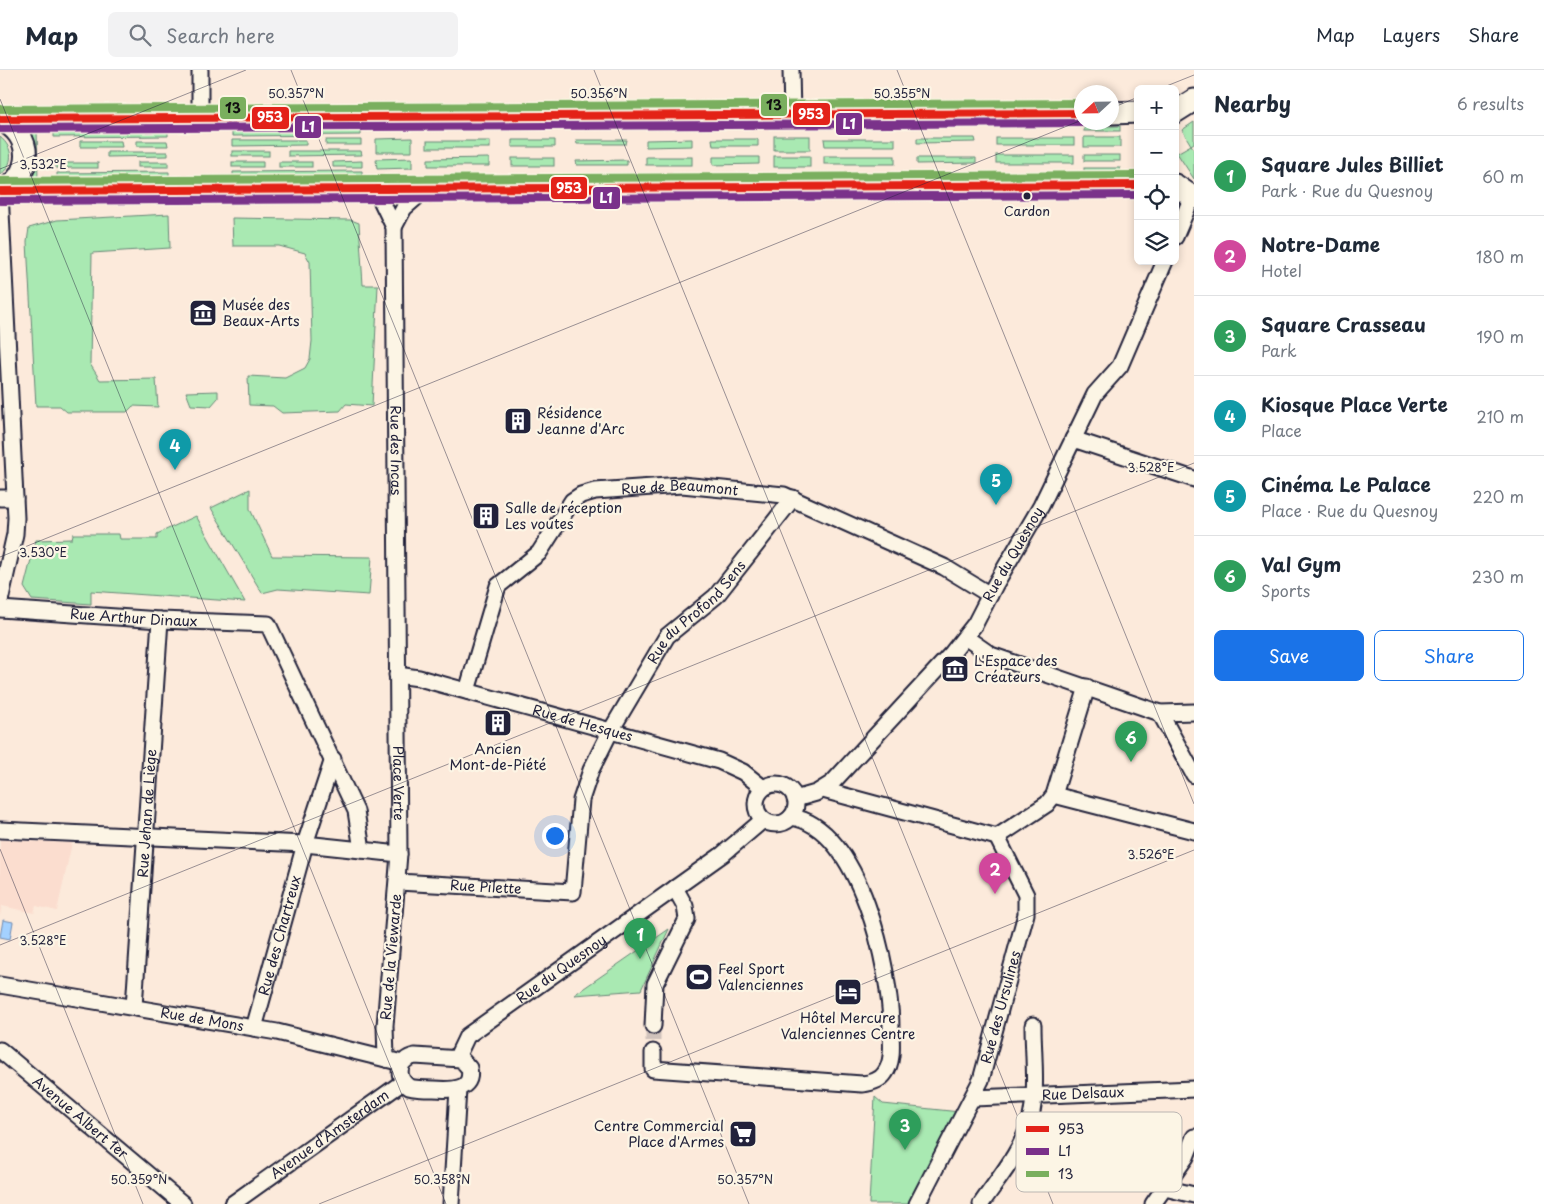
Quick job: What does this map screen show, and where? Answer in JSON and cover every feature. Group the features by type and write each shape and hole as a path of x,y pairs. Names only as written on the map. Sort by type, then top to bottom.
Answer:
{"main road":[{"path":"1179,109 1194,100"},
{"path":"1119,113 1134,112"},
{"path":"0,120 1074,113"},
{"path":"0,120 12,126 20,135 26,153 25,165 20,175 13,184 1,191"},
{"path":"1,191 1134,185"}],"street":[{"path":"200,70 200,118"},
{"path":"792,70 792,115"},
{"path":"366,189 380,198 394,227"},
{"path":"394,227 398,216 407,205 426,189"},
{"path":"0,601 14,534 8,498 1,191"},
{"path":"1179,222 1187,193"},
{"name":"Rue des Incas","path":"394,227 397,675"},
{"name":"Rue du Quesnoy","path":"795,799 822,790 836,779 965,638 980,616 1041,506 1095,394 1120,366 1163,265"},
{"path":"1072,439 1194,479"},
{"name":"Rue de Beaumont","path":"467,691 498,586 539,554 568,506 581,494 595,491 682,485 773,493 792,498 944,567 990,595"},
{"name":"Rue du Profond Sens","path":"573,892 581,800 590,770 610,732 667,636 716,596 792,498"},
{"name":"Rue Arthur Dinaux","path":"0,609 160,620 268,624 333,759"},
{"name":"Rue Jehan de Liège","path":"134,1007 160,620"},
{"path":"965,638 991,655 1160,713 1194,712"},
{"name":"Rue de Hesques","path":"397,675 467,691 727,764 743,772 763,788"},
{"name":"Place Verte","path":"397,675 399,854"},
{"path":"822,790 997,836 1047,804 1054,795 1087,687"},
{"path":"1160,713 1194,775"},
{"path":"305,844 333,759"},
{"path":"333,759 356,811 361,828 362,850"},
{"path":"770,784 782,784 789,789 795,799 796,807 791,817 779,824 763,820 756,805 758,794 770,784"},
{"path":"1054,795 1194,831"},
{"path":"653,1052 653,1069 868,1083 878,1080 886,1072 891,1051 889,988 874,923 856,883 832,842 810,822 791,817"},
{"name":"Rue du Quesnoy","path":"456,1057 467,1036 734,846 763,820"},
{"path":"0,830 305,844 399,854"},
{"name":"Rue des Ursulines","path":"917,1204 973,1098 984,1071 1026,914 1026,895 997,836"},
{"name":"Rue des Chartreux","path":"254,1028 305,844"},
{"name":"Rue de la Viewarde","path":"386,1059 385,1026 399,854"},
{"name":"Rue Pilette","path":"398,882 573,892"},
{"path":"653,1026 655,984 687,919 685,906 675,888"},
{"name":"Rue de Mons","path":"0,985 254,1028 402,1063"},
{"path":"1031,1112 1033,1096 1033,1025"},
{"name":"Avenue Albert 1er","path":"0,1050 183,1204"},
{"path":"415,1056 456,1057 466,1062 470,1074 466,1084 458,1089 413,1088 403,1082 400,1074 402,1063 415,1056"},
{"name":"Avenue d'Amsterdam","path":"232,1204 403,1082"},
{"path":"451,1204 458,1089"},
{"name":"Rue Delsaux","path":"973,1098 1194,1089"},
{"path":"1182,1163 1194,1137"},
{"path":"981,1204 1016,1149"},
{"path":"1153,1204 1162,1192"},
{"path":"1182,1192 1194,1195"}],"shaded area":[{"path":"0,840 72,843 57,911 36,906 34,913 2,906 0,916"}],"green space":[{"path":"1194,122 1194,143 1191,145 1182,130"},
{"path":"232,126 361,126 361,135 232,136"},
{"path":"1120,126 1120,131 1084,131 1119,130"},
{"path":"37,127 38,183 31,182 29,179 28,131"},
{"path":"54,127 168,127 168,136 54,137"},
{"path":"774,136 810,136 810,150 774,150"},
{"path":"0,137 8,146 10,161 5,171 0,175"},
{"path":"1084,137 1120,137 1120,147 1084,147"},
{"path":"412,138 412,152 376,152 376,139"},
{"path":"917,138 975,138 976,142 917,143"},
{"path":"996,138 1074,138 1074,145 996,145"},
{"path":"692,139 692,146 646,147 646,140"},
{"path":"712,139 758,139 758,146 713,146"},
{"path":"824,139 895,139 895,146 825,146"},
{"path":"232,140 306,140 306,145 232,146"},
{"path":"326,140 361,140 361,145 326,145"},
{"path":"512,140 555,140 555,147 512,147"},
{"path":"576,140 627,140 626,144 577,144"},
{"path":"80,141 121,141 122,147 80,147"},
{"path":"137,141 167,141 168,146 137,146"},
{"path":"427,141 490,141 490,148 427,148"},
{"path":"1191,145 1194,149 1194,179 1179,156 1179,152"},
{"path":"232,151 269,151 269,156 232,156"},
{"path":"288,151 361,151 362,155 288,156"},
{"path":"107,152 168,152 168,156 107,157"},
{"path":"996,155 1074,155 1074,163 996,163"},
{"path":"1084,155 1120,155 1120,161 1084,161"},
{"path":"774,156 810,156 810,167 774,167"},
{"path":"824,156 895,156 895,164 824,164"},
{"path":"646,157 692,157 692,165 646,165"},
{"path":"713,157 759,157 759,164 713,165"},
{"path":"412,158 412,168 377,169 376,159"},
{"path":"489,158 489,166 428,166 428,159"},
{"path":"512,158 554,158 554,166 512,166"},
{"path":"917,158 976,158 976,163 917,164"},
{"path":"627,160 627,165 577,165 576,161"},
{"path":"362,161 362,167 333,167 333,162"},
{"path":"138,162 168,162 168,167 138,167"},
{"path":"232,162 263,162 263,167 232,167"},
{"path":"279,162 312,162 312,167 279,167"},
{"path":"56,163 98,163 98,168 56,168"},
{"path":"1084,168 1120,168 1120,172 1084,172"},
{"path":"362,171 362,181 233,182 233,172"},
{"path":"169,172 169,182 57,183 57,173"},
{"path":"169,214 170,248 92,253 90,364 100,380 156,379 158,407 133,406 127,412 67,412 60,406 36,406 27,242 29,228 57,220"},
{"path":"232,218 351,220 359,223 363,285 378,285 372,406 346,404 340,411 282,413 273,406 249,405 248,376 285,378 305,368 310,359 312,341 310,262 305,253 279,246 233,246"},
{"path":"218,391 218,398 211,406 191,405 186,392"},
{"path":"250,489 250,509 272,556 372,557 369,595 278,589 262,593 211,508"},
{"path":"196,516 245,602 91,591 91,604 32,600 24,587 36,540 72,539 73,534 119,534 120,539 157,539 157,534"},
{"path":"669,929 641,990 574,995"},
{"path":"875,1097 883,1104 960,1112 910,1204 869,1204"}],"water":[{"path":"3,920 13,922 10,939 0,937"}],"tunnel":[{"path":"653,1026 653,1052"}],"transit line":[{"name":"13","path":"0,109 1074,103"},
{"name":"953","path":"0,119 1074,113"},
{"name":"L1","path":"0,129 1074,123"},
{"name":"13","path":"0,181 1134,175"},
{"name":"953","path":"0,191 1134,185"},
{"name":"L1","path":"0,201 1134,195"}],"place":[{"name":"Cardon","path":"1027,196"},
{"name":"Musée des Beaux-Arts","path":"203,313"},
{"name":"Résidence Jeanne d'Arc","path":"518,421"},
{"name":"Kiosque Place Verte","path":"175,470"},
{"name":"Cinéma Le Palace","path":"996,505"},
{"name":"Salle de réception Les voutes","path":"486,516"},
{"name":"L'Espace des Créateurs","path":"955,669"},
{"name":"Ancien Mont-de-Piété","path":"498,723"},
{"name":"Val Gym","path":"1131,762"},
{"name":"Notre-Dame","path":"995,894"},
{"name":"Square Jules Billiet","path":"640,959"},
{"name":"Feel Sport Valenciennes","path":"699,977"},
{"name":"Hôtel Mercure Valenciennes Centre","path":"848,992"},
{"name":"Centre Commercial Place d'Armes","path":"743,1134"},
{"name":"Square Crasseau","path":"905,1150"}]}
